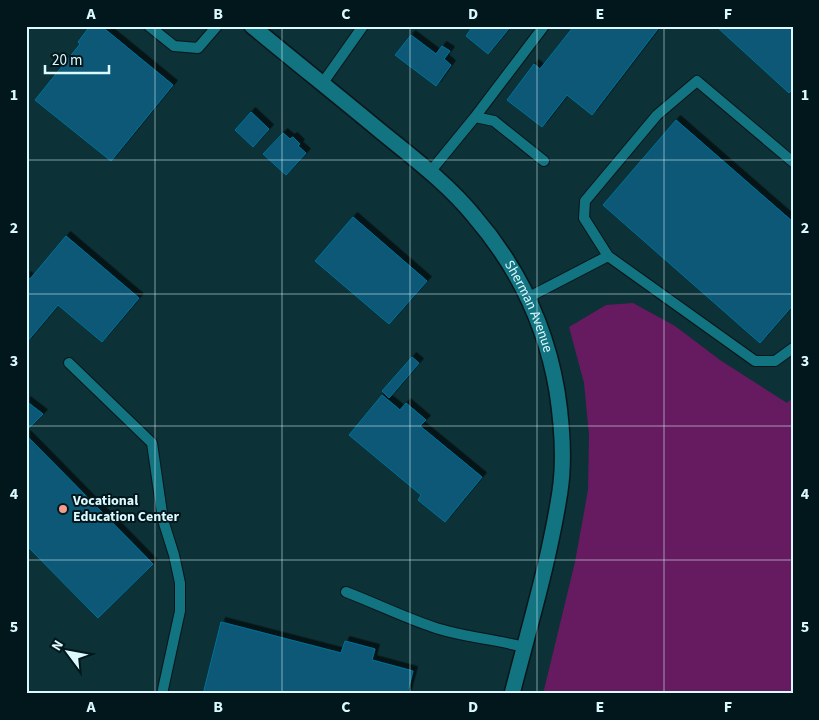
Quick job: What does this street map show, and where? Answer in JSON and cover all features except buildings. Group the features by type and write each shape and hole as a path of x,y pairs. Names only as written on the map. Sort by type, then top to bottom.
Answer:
{"main road":[{"name":"Sherman Avenue","path":"252,26 430,172 474,215 504,256 529,297 552,364 559,408 562,445 560,490 549,546 512,694"}],"lane":[{"path":"149,26 174,46 198,48 217,26"},
{"path":"322,84 363,26"},
{"path":"430,172 475,117 544,26"},
{"path":"793,162 697,81 657,115 585,201 584,218 608,256 755,361 775,361 793,348"},
{"path":"475,117 494,121 544,161"},
{"path":"529,297 608,256"},
{"path":"69,363 152,443 163,520 174,555 180,584 180,611 162,694"},
{"path":"346,592 433,627 524,647"}],"shaded area":[{"path":"633,303 675,326 720,360 787,403 793,397 793,694 543,694 575,562 588,490 589,435 584,383 569,327 606,305"}],"place":[{"name":"Vocational Education Center","path":"63,509"}]}
